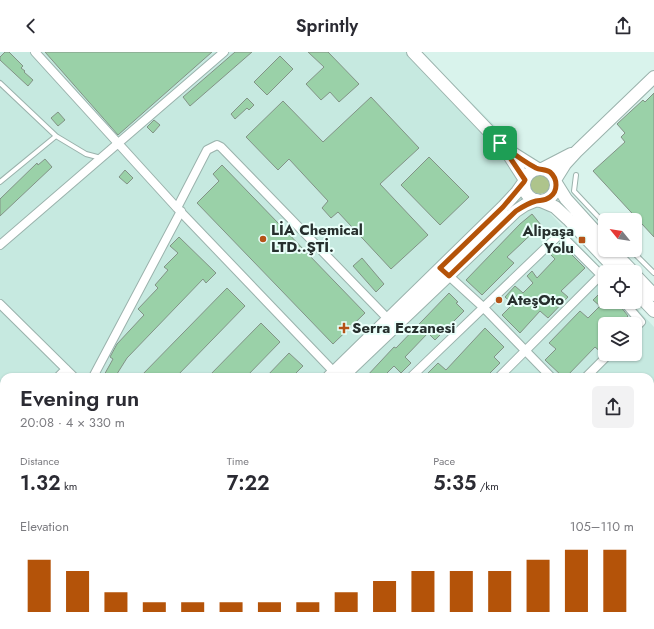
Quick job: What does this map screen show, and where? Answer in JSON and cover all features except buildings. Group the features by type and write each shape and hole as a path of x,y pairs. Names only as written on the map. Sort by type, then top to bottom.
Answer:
{"main road":[{"path":"413,52 500,143 514,154 550,173 566,199 598,234"},
{"path":"339,373 388,319 516,211 526,205 549,198 556,188 556,182 565,164 654,77"},
{"path":"500,143 525,181 526,192 532,199 555,207 611,265"},
{"path":"339,373 444,272 503,207 530,173 576,152"},
{"path":"619,257 626,265"},
{"path":"642,282 654,294"},
{"path":"642,298 654,311"}],"street":[{"path":"34,52 179,210 333,373"},
{"path":"0,245 224,52"},
{"path":"95,373 179,210 207,150 216,145 221,147 388,319"},
{"path":"415,373 560,234 598,272"},
{"path":"444,272 484,307 547,373"},
{"path":"503,373 598,282"},
{"path":"0,304 70,373"},
{"path":"630,309 638,317"},
{"path":"590,373 602,361"},
{"path":"62,373 66,369"}],"lane":[{"path":"0,83 56,136 86,154 101,158"},
{"path":"0,182 56,136"},
{"path":"576,175 574,191 598,217"},
{"path":"638,257 654,272"}],"shaded area":[{"path":"0,52 421,52 513,144 514,174 598,265 598,309 637,309 654,327 654,373 0,373"}],"green space":[{"path":"540,174 547,177 550,184 547,191 540,194 533,191 530,184 533,177"}],"place":[{"name":"LİA Chemical LTD..ŞTİ.","path":"263,239"},
{"name":"Alipaşa Yolu","path":"582,240"},
{"name":"AteşOto","path":"499,300"},
{"name":"Serra Eczanesi","path":"344,328"}],"route":[{"path":"500,143 538,169 547,170 554,176 556,188 549,198 541,201 537,200 516,211 449,276 440,268 518,192 525,180 500,143"}]}
